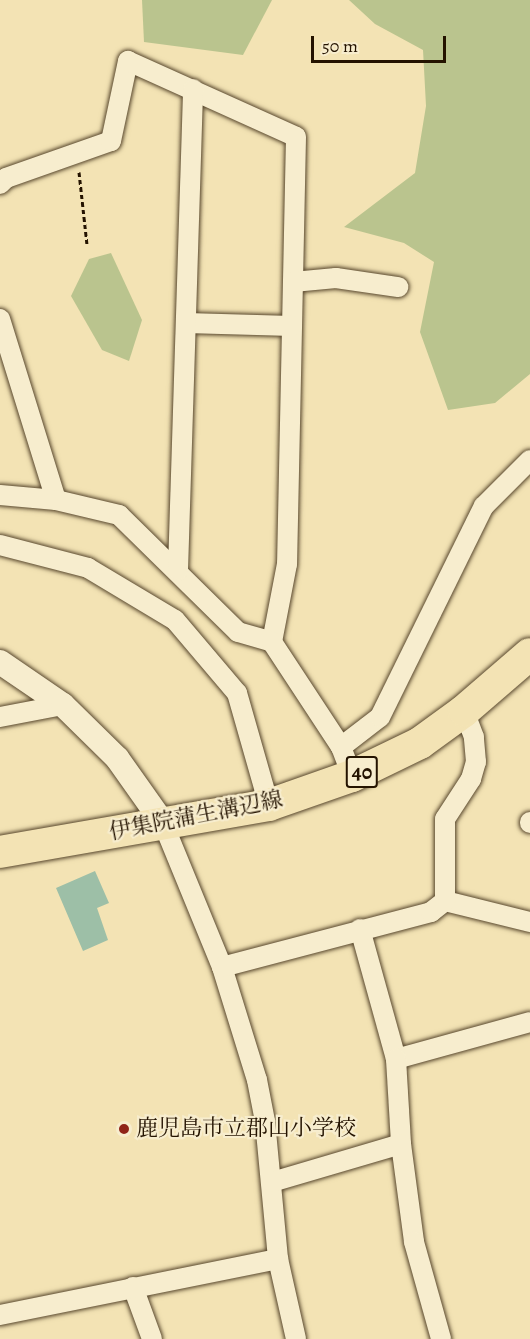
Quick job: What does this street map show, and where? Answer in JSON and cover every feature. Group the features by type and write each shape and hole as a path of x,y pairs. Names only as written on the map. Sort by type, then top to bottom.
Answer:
{"main road":[{"name":"伊集院蒲生溝辺線","path":"0,852 269,805 352,776 420,743 464,711 530,654"}],"street":[{"path":"0,184 6,178 111,141 129,61 296,137 287,564 272,642"},
{"path":"178,570 193,89"},
{"path":"293,282 336,278 398,287"},
{"path":"0,320 56,500"},
{"path":"186,323 292,326"},
{"path":"341,747 380,717 484,506 530,460"},
{"path":"0,495 56,500 119,515 178,570 238,632 272,642 341,747 352,776"},
{"path":"0,545 88,568 175,620 237,693 269,805"},
{"path":"4,669 63,705 117,758 163,823 222,967 257,1080 272,1182 278,1259 296,1339"},
{"path":"0,717 63,705"},
{"path":"445,901 445,819 471,778 476,762 474,737 464,711"},
{"path":"445,901 530,922"},
{"path":"222,967 431,912 445,901"},
{"path":"360,929 396,1059 401,1144 414,1242 441,1339"},
{"path":"396,1059 530,1022"},
{"path":"272,1182 401,1144"},
{"path":"0,1315 278,1259"},
{"path":"133,1287 152,1339"}],"path":[{"path":"76,153 87,244"}],"shaded area":[{"path":"142,0 272,0 243,55 144,42"},
{"path":"349,0 530,0 530,374 495,403 448,410 420,332 434,262 404,243 344,227 415,173 426,106 423,50 375,24"},
{"path":"111,253 142,320 129,361 102,350 71,296 89,259"},
{"path":"95,871 109,903 97,908 108,940 83,951 56,888"}],"place":[{"name":"鹿児島市立郡山小学校","path":"124,1129"}]}
